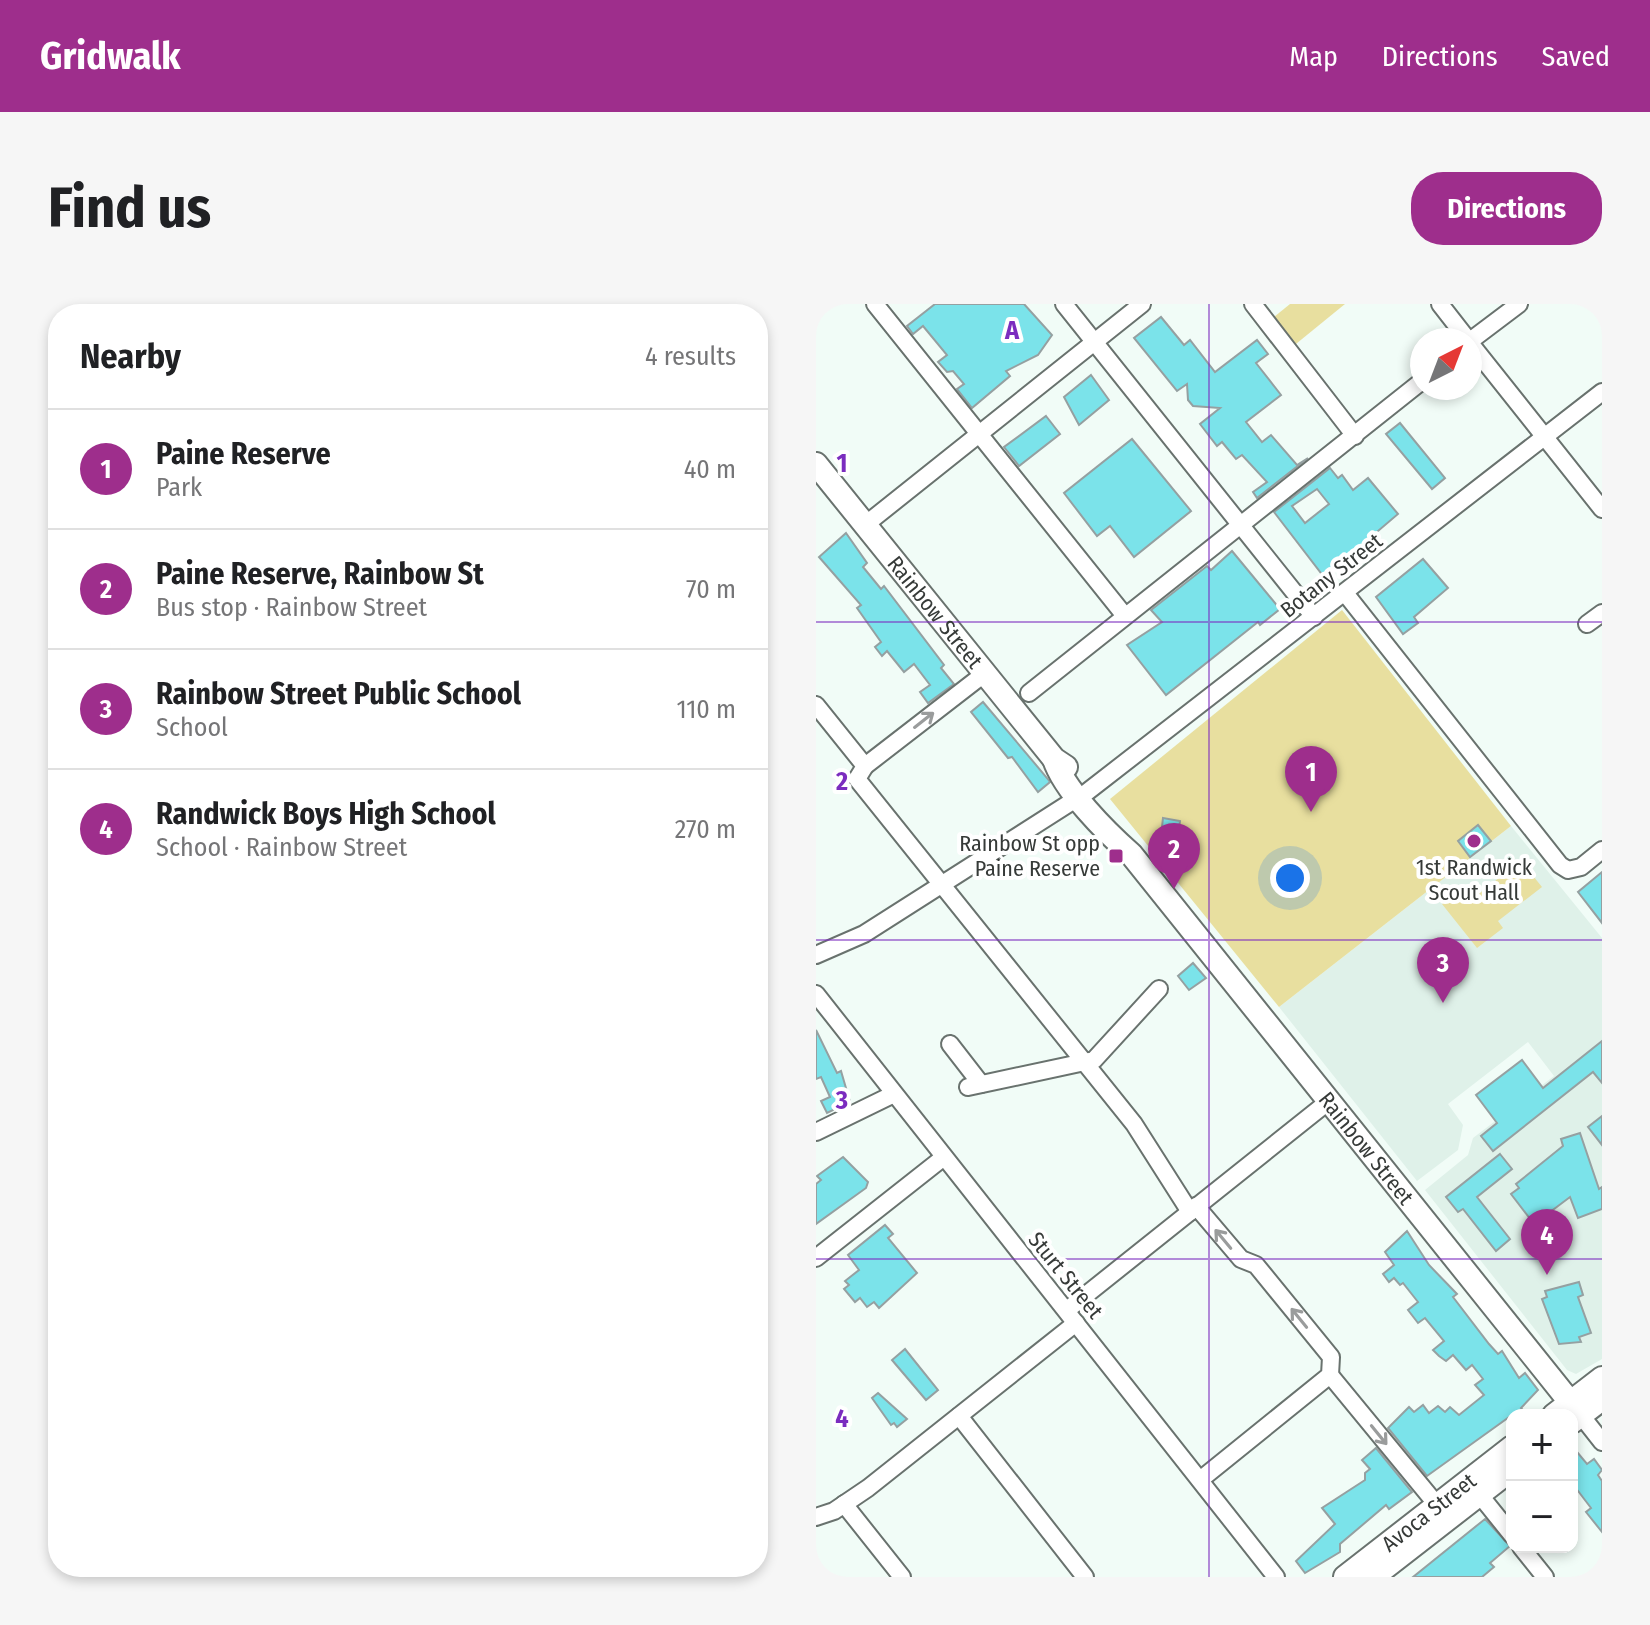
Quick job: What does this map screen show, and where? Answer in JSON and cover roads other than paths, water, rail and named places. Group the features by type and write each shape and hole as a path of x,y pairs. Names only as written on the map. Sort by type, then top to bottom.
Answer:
{"main road":[{"name":"Rainbow Street","path":"816,464 1054,759 1066,766 1083,795 1329,1101 1566,1409"},
{"path":"1574,1409 1602,1378"},
{"path":"1578,1410 1602,1399"},
{"name":"Avoca Street","path":"1373,1572 1437,1505 1506,1452"},
{"name":"Avoca Street","path":"1345,1577 1373,1572 1506,1474"}],"street":[{"path":"875,304 1125,616"},
{"path":"1064,304 1314,617"},
{"path":"865,525 1142,304"},
{"path":"1253,304 1355,436"},
{"path":"1440,304 1459,328"},
{"path":"1482,331 1519,304"},
{"path":"1482,357 1602,509"},
{"path":"1029,693 1410,391"},
{"name":"Botany Street","path":"820,956 864,934 1083,795 1602,392"},
{"path":"1345,593 1553,857 1568,870 1581,867 1602,850"},
{"path":"1587,624 1602,613"},
{"path":"984,674 865,766 857,779 1134,1124 1193,1209 1241,1259 1256,1265 1331,1357 1330,1375 1437,1505"},
{"path":"816,705 865,766"},
{"path":"950,1044 975,1086 1085,1064 1094,1060 1159,989"},
{"name":"Sturt Street","path":"817,997 1276,1577"},
{"path":"816,1132 894,1094"},
{"path":"816,1517 844,1504 959,1416 1193,1209 1329,1101"},
{"path":"816,1258 944,1157"},
{"path":"1200,1480 1330,1375"},
{"path":"959,1416 1085,1577"},
{"name":"Rainbow Street","path":"1578,1421 1602,1442"},
{"path":"1479,1494 1506,1528"},
{"path":"844,1504 902,1577"},
{"path":"1526,1553 1545,1577"}],"place":[{"name":"Paine Reserve","path":"1311,812"},
{"name":"1st Randwick Scout Hall","path":"1474,841"},
{"name":"Rainbow St opp Paine Reserve","path":"1116,856"},
{"name":"Paine Reserve, Rainbow St","path":"1174,889"},
{"name":"Rainbow Street Public School","path":"1443,1003"},
{"name":"Randwick Boys High School","path":"1547,1275"}]}
